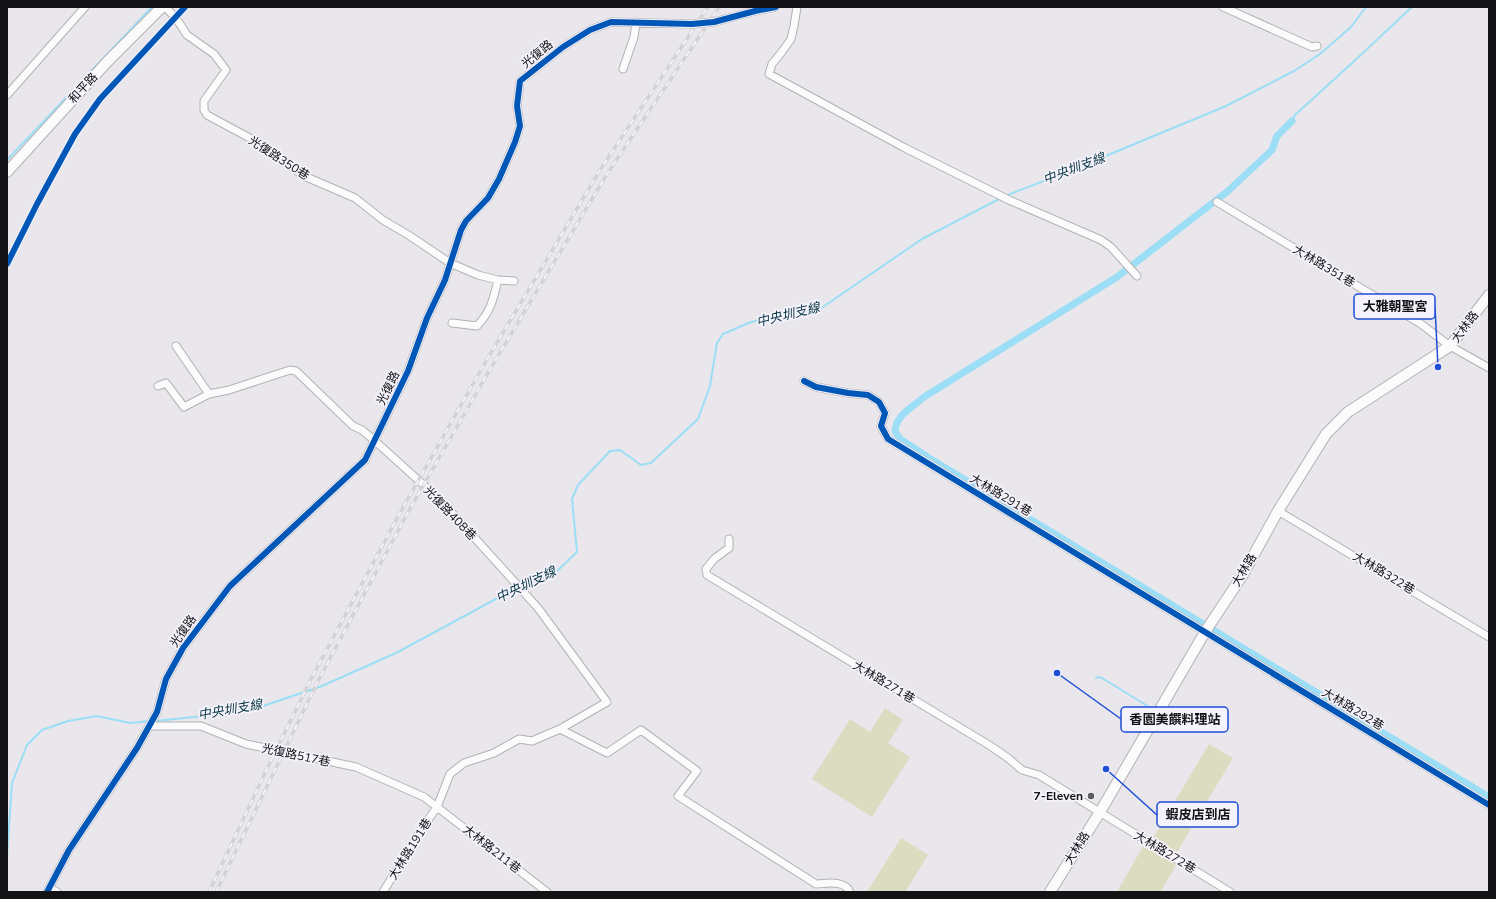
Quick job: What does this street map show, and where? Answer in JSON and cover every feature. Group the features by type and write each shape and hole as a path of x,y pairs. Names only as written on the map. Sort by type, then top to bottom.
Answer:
{"street":[{"path":"7,95 85,7"},
{"name":"和平路","path":"7,172 107,62 164,7"},
{"name":"光復路350巷","path":"164,7 176,18 187,35 214,54 226,70 204,101 204,110 207,115 260,143 304,176 354,198 383,220 450,263"},
{"name":"光復路","path":"48,890 69,850 150,726 157,712 166,678 183,648 230,586 365,460 408,371 427,318 445,280 461,230 466,221 488,198 499,179 515,142 520,126 517,106 520,81 563,47 590,30 611,22 692,24 714,22 776,7"},
{"path":"797,7 791,39 772,64 769,74 905,148 1003,197 1100,240 1122,258 1137,276"},
{"path":"1223,7 1312,47 1317,46"},
{"path":"623,70 634,37 636,22"},
{"name":"大林路351巷","path":"1217,202 1421,324 1450,346 1489,368"},
{"path":"450,263 478,275 498,280 514,281"},
{"path":"452,323 477,326 486,317 493,300 498,280"},
{"name":"大林路","path":"1050,892 1100,812 1205,632 1242,576 1278,511 1326,434 1344,415 1450,346 1489,295"},
{"path":"176,346 209,394"},
{"name":"光復路408巷","path":"158,386 166,383 184,407 209,394 230,390 290,370 296,371 353,426 362,430 375,441 427,488 454,515 538,608 607,702 560,729"},
{"name":"大林路291巷","path":"804,381 816,387 868,395 879,402 885,413 881,426 888,439 1205,632"},
{"name":"大林路322巷","path":"1278,511 1489,637"},
{"name":"大林路271巷","path":"729,540 730,548 714,559 706,569 707,575 989,745 1022,770 1039,776 1100,812"},
{"name":"大林路292巷","path":"1205,632 1489,805"},
{"name":"光復路517巷","path":"150,726 201,726 246,744 356,767 424,797 438,807"},
{"path":"560,729 607,753 641,730 697,771 678,796 816,884 830,882 843,885 850,892"},
{"name":"大林路191巷","path":"383,892 419,833 438,807 450,774 464,763 494,753 519,739 532,741 560,729"},
{"name":"大林路211巷","path":"438,807 540,889 546,892"},
{"name":"大林路272巷","path":"1100,812 1230,892"},
{"path":"48,890 57,892"}],"green space":[{"path":"885,708 903,720 888,743 910,757 872,817 812,779 850,719 870,732"},
{"path":"1209,744 1233,758 1177,852 1153,838"},
{"path":"901,838 928,855 905,892 867,892"},
{"path":"1145,843 1178,862 1161,892 1121,892 1118,890"}],"waterway":[{"path":"7,160 152,7"},
{"name":"中央圳支線","path":"1005,196 1226,106 1294,71 1320,54 1351,27 1366,7"},
{"path":"1292,121 1295,115 1412,7"},
{"path":"1292,121 1277,136 1272,150 1228,191 1117,277 924,397 898,420 895,431 900,439 929,458 1489,797"},
{"name":"中央圳支線","path":"155,721 223,714 263,706 322,686 396,653 507,593 555,573 577,552 572,499 578,485 610,451 620,450 641,465 651,463 698,419 710,386 717,343 723,334 751,322 820,309 922,239 1001,198"},
{"path":"1096,678 1102,678 1154,710"},
{"name":"中央圳支線","path":"7,856 12,783 27,745 42,730 68,721 97,716 130,723 150,721"}],"railway":[{"path":"209,892 311,679 401,511 482,368 600,170 708,7"},
{"path":"216,892 318,681 407,514 489,371 607,174 719,7"}],"cycle path":[{"path":"7,264 37,204 75,134 100,99 185,7"},
{"path":"47,892 69,850 137,748 157,712 166,679 183,648 230,586 365,460 408,371 427,318 445,280 461,230 466,221 488,198 499,179 515,142 520,126 517,106 520,81 563,47 590,30 611,22 692,24 714,22 776,7"},
{"path":"804,381 816,387 868,395 879,402 885,413 881,426 888,439 1489,805"}],"place":[{"name":"大雅朝聖宮","path":"1438,367"},
{"name":"香園美饌料理站","path":"1057,673"},
{"name":"蝦皮店到店","path":"1106,769"},
{"name":"7-Eleven","path":"1091,796"}]}
